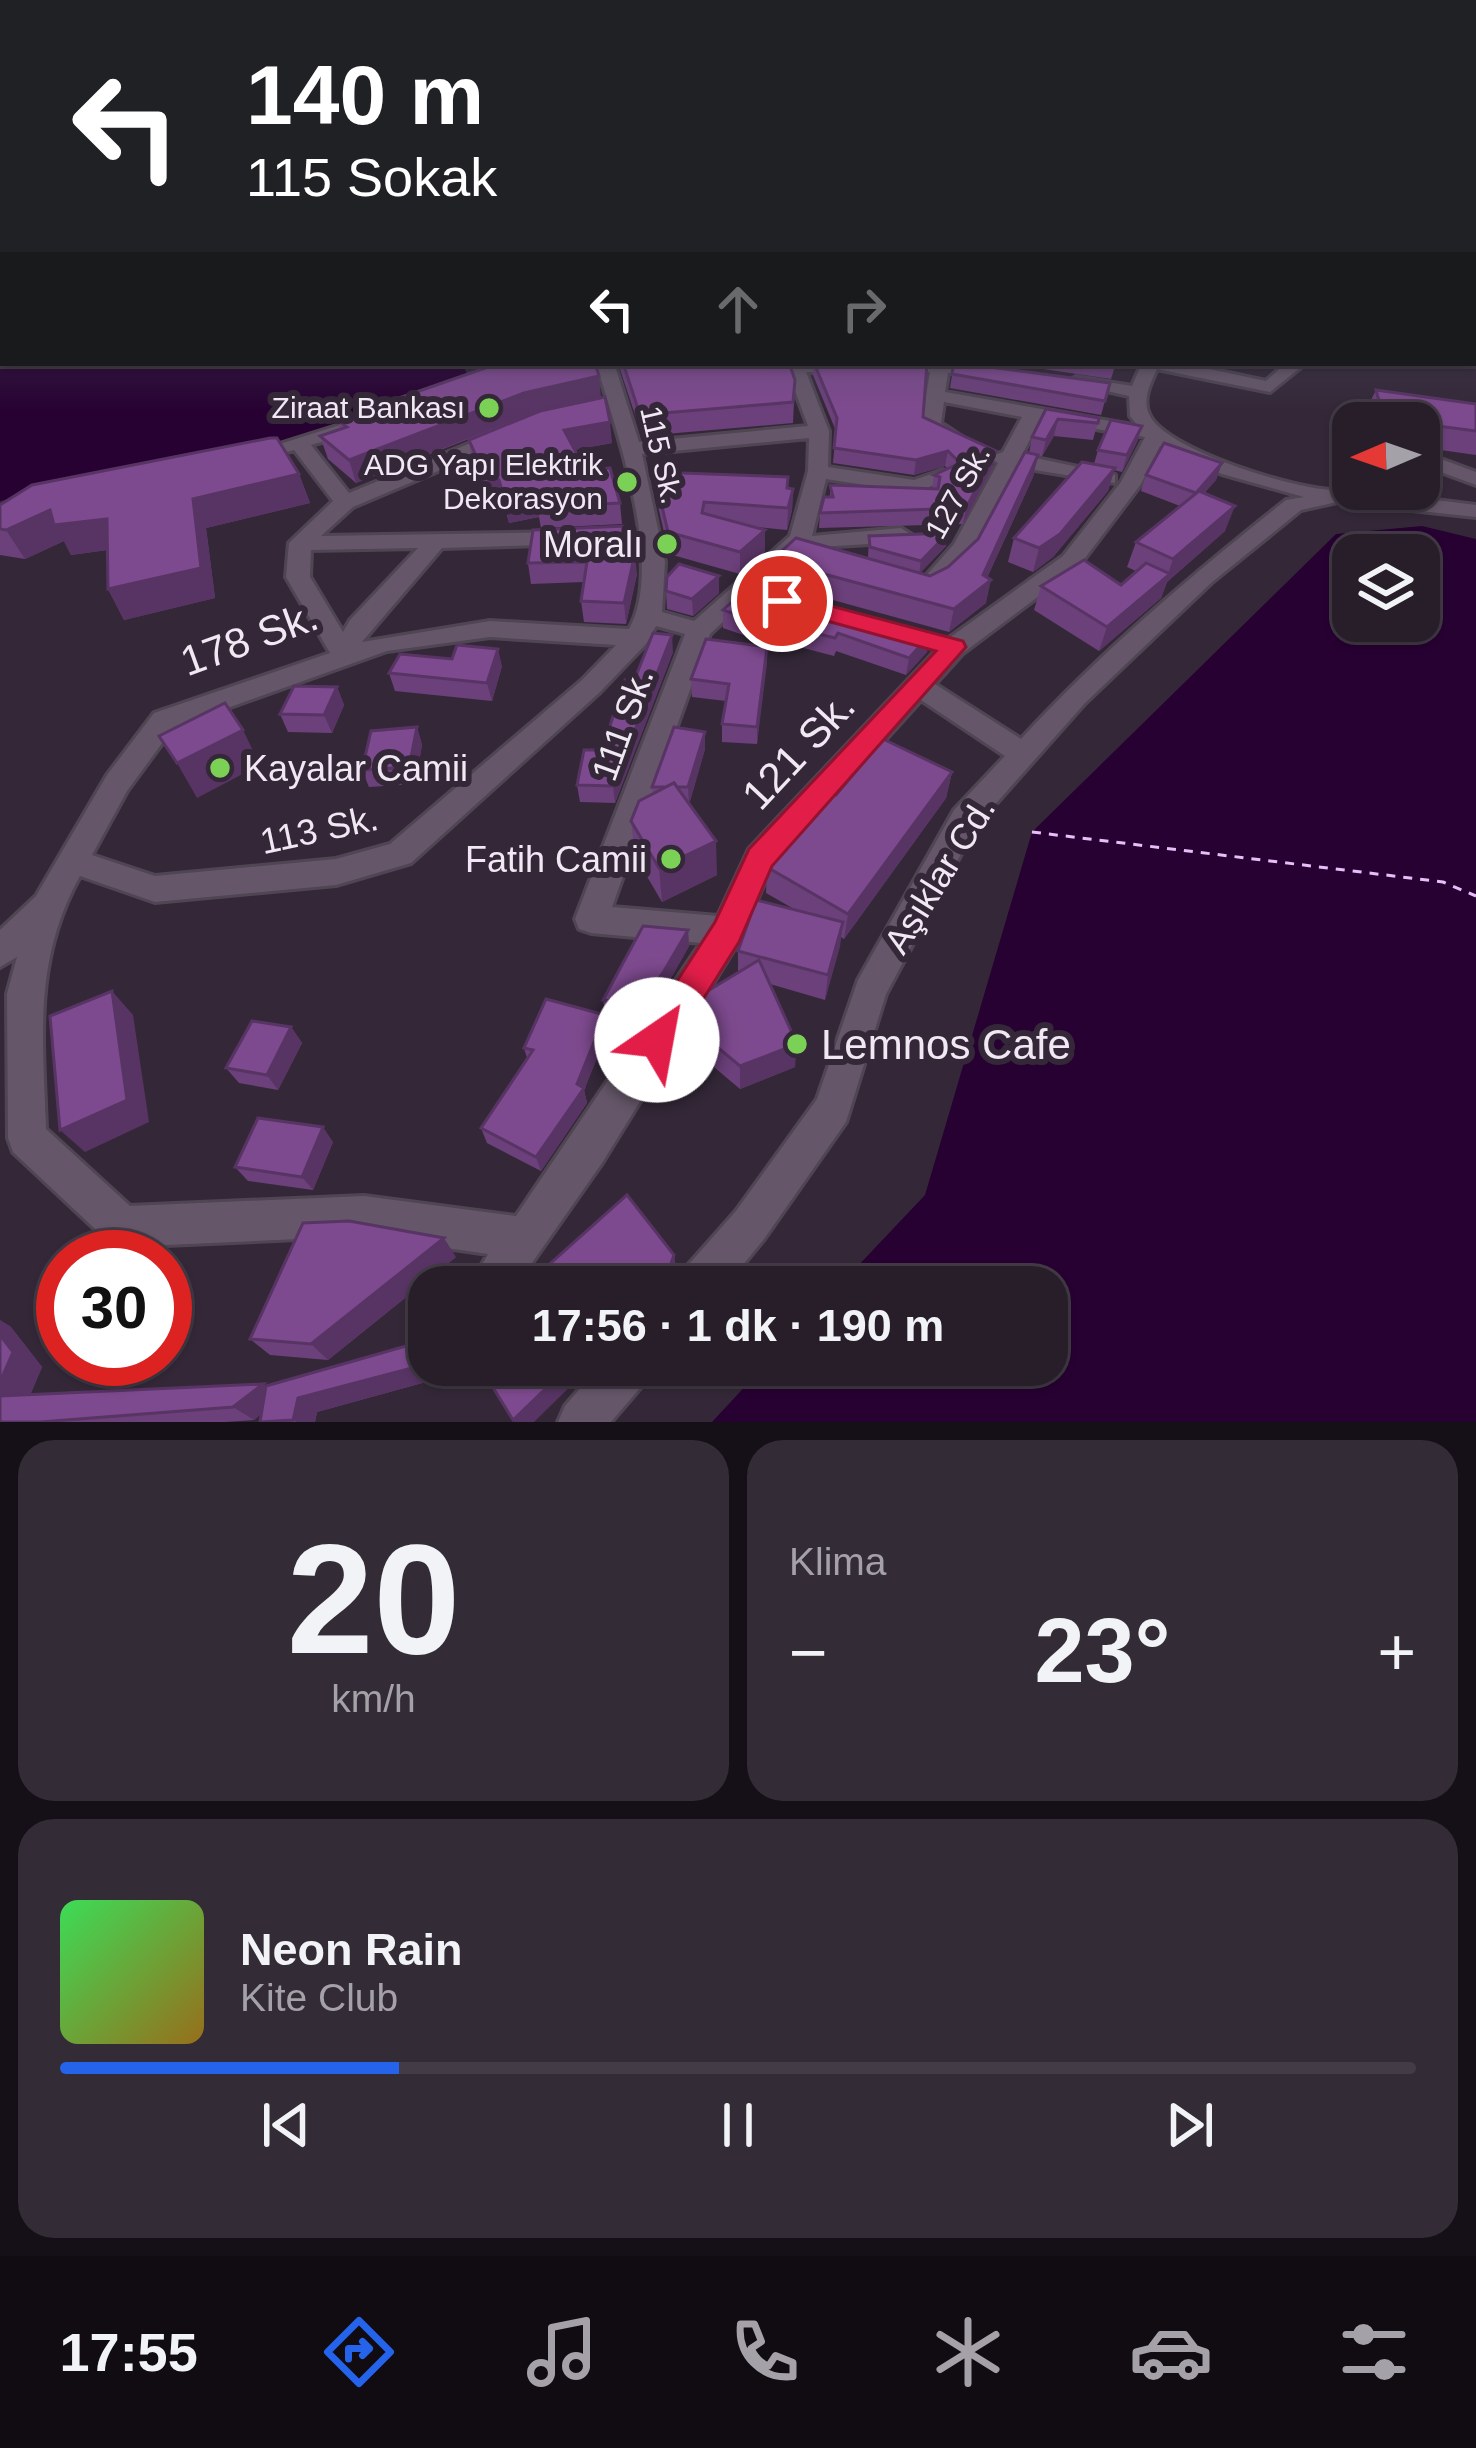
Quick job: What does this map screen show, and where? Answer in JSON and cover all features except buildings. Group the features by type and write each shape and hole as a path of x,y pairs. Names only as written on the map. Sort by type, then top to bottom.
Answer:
{"street":[{"name":"115 Sk.","path":"605,366 605,407 632,449 624,535 664,566 643,627"},
{"path":"770,366 899,366"},
{"path":"951,366 931,425 940,434 1009,460 1131,484"},
{"path":"960,366 1017,372"},
{"path":"1152,366 1137,392 1140,417 1156,435"},
{"path":"1168,366 1270,387 1294,366"},
{"path":"796,368 819,431 810,539"},
{"path":"1054,378 1137,392"},
{"path":"939,396 1156,435 1198,458 1330,496 1476,511"},
{"name":"127 Sk.","path":"917,587 951,567 948,534 1009,460 1033,414"},
{"path":"233,460 301,446 366,422"},
{"path":"632,449 819,431"},
{"path":"433,545 359,626 344,653 298,577 300,543 345,502 515,432"},
{"name":"121 Sk.","path":"505,1266 727,932 760,858 920,688 943,644 1071,561 1131,484 1156,435"},
{"path":"301,446 345,502"},
{"path":"1440,465 1476,479"},
{"path":"818,471 916,487 943,476"},
{"name":"Aşıklar Cd.","path":"715,1266 833,1109 870,991 965,818 1022,753 1203,578 1294,505 1330,496"},
{"path":"699,630 728,586 810,539 948,534"},
{"path":"300,543 433,545 624,535"},
{"path":"810,539 857,569"},
{"path":"728,586 782,601"},
{"name":"113 Sk.","path":"76,862 155,889 336,872 400,854 591,686 643,627"},
{"name":"178 Sk.","path":"525,1238 364,1216 122,1227 26,1138 24,994 48,903 76,862 117,783 164,721 344,653 490,628 699,630"},
{"name":"111 Sk.","path":"699,630 591,919 727,932"},
{"path":"920,688 1022,753"},
{"path":"0,952 48,903"},
{"path":"581,1422 612,1386"}],"shaded area":[{"path":"0,366 463,366 469,378 297,440 0,501"},
{"path":"1422,526 1476,539 1476,1422 712,1422 745,1386 1068,1386 1068,1266 858,1266 925,1195 1032,832 1332,538 1332,642 1440,642 1440,534 1336,534"}],"ferry route":[{"path":"1032,832 1443,882 1476,896"}],"place":[{"name":"Ziraat Bankası","path":"489,408"},
{"name":"ADG Yapı Elektrik Dekorasyon","path":"627,482"},
{"name":"Moralı","path":"667,544"},
{"name":"Kayalar Camii","path":"220,768"},
{"name":"Fatih Camii","path":"671,859"},
{"name":"Lemnos Cafe","path":"797,1044"}],"route":[{"path":"657,1040 727,932 760,858 954,647 782,601"}]}
